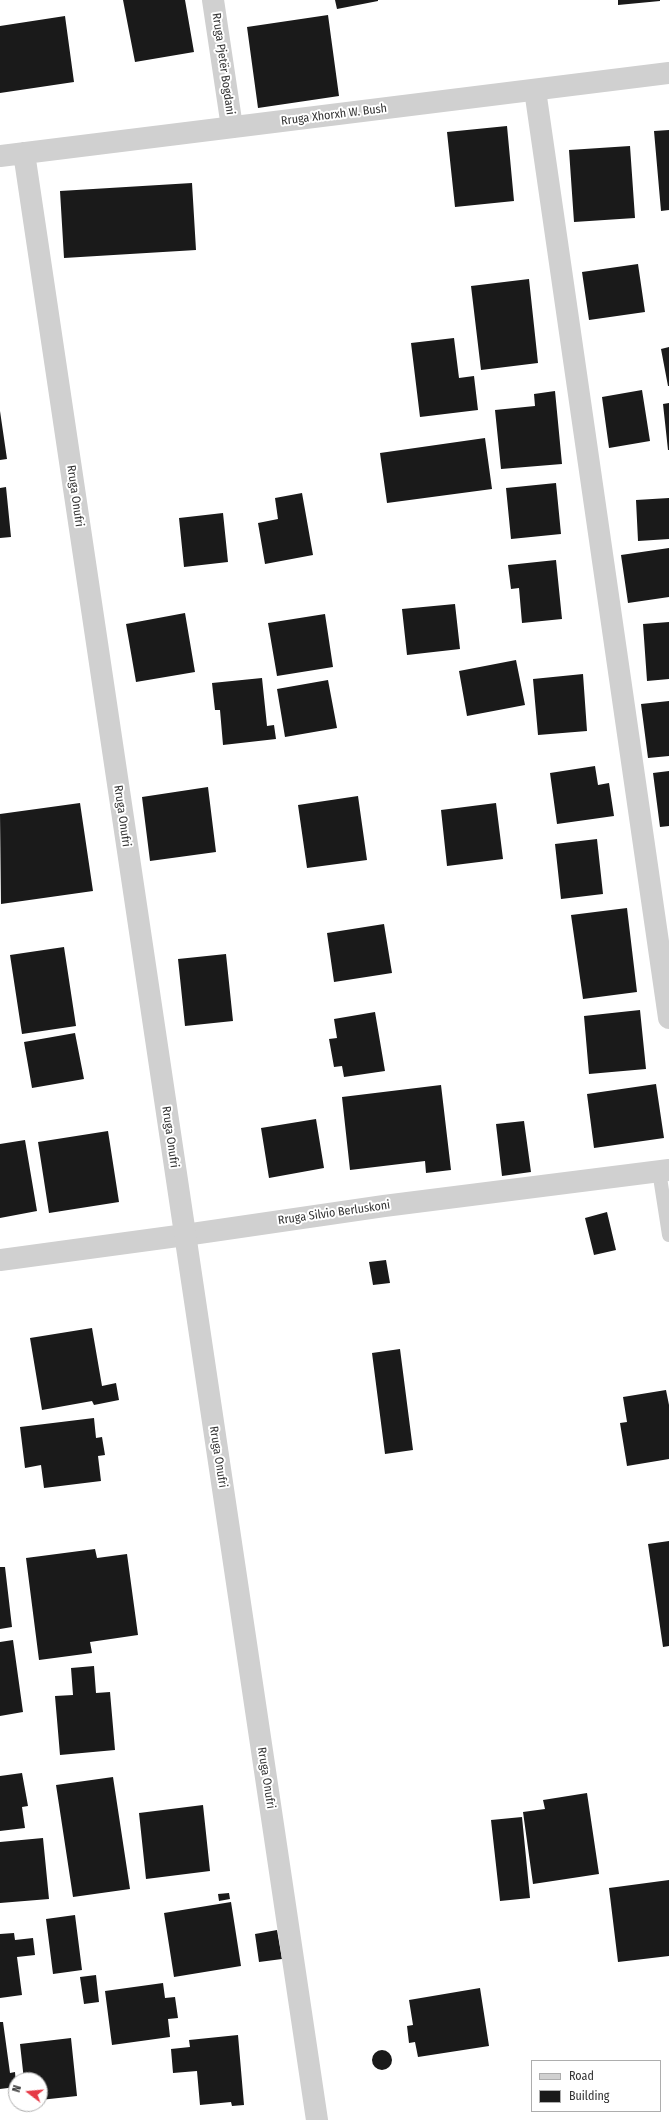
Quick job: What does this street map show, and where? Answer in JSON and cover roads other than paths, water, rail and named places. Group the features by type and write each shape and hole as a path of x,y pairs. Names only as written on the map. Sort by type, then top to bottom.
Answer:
{"street":[{"name":"Rruga Pjetër Bogdani","path":"213,0 232,127"},
{"name":"Rruga Xhorxh W. Bush","path":"0,156 669,74"},
{"path":"535,90 669,1018"},
{"name":"Rruga Onufri","path":"24,153 318,2120"},
{"name":"Rruga Silvio Berluskoni","path":"0,1260 384,1206 664,1171"}],"lane":[{"path":"664,1171 669,1235"}]}
